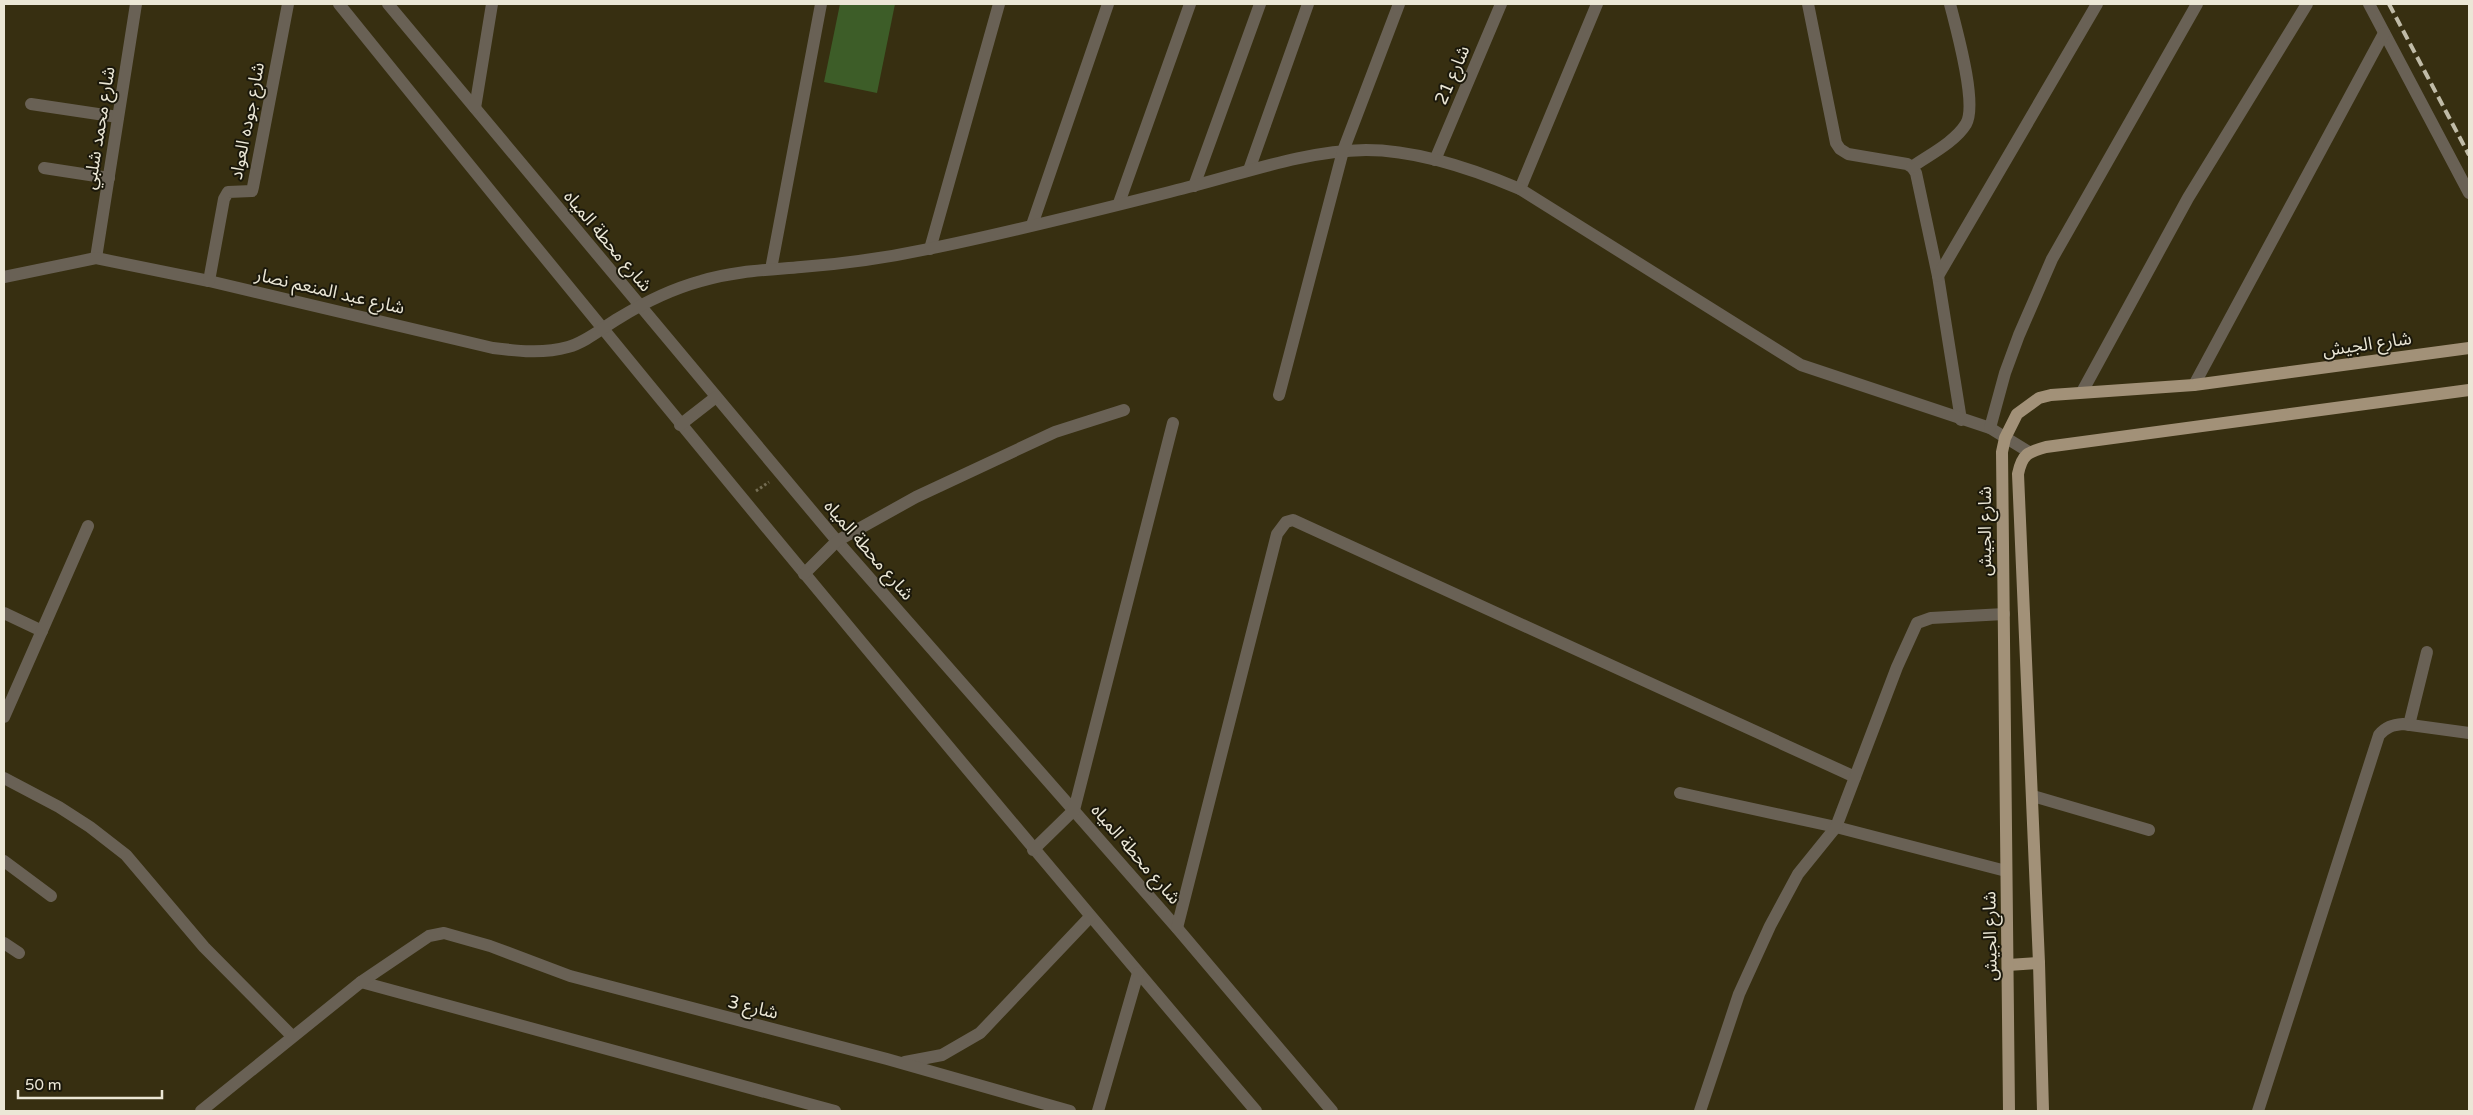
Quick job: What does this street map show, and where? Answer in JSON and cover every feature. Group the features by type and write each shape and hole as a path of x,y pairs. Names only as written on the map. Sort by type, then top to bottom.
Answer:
{"main road":[{"name":"شارع الجيش","path":"2009,1111 2002,452 2005,438 2017,414 2027,405 2051,394 2194,385 2469,348"},
{"path":"2029,452 2046,447 2469,390"},
{"name":"شارع الجيش","path":"2029,452 2021,462 2018,474 2040,963 2043,1111"},
{"path":"2008,965 2040,963"}],"street":[{"name":"شارع محمد شلبي","path":"96,258 136,4"},
{"name":"شارع جوده العواد","path":"209,280 224,198 228,192 252,191 288,4"},
{"path":"338,4 743,501 1033,850 1256,1111"},
{"name":"شارع محطة المياه","path":"388,4 837,541 1177,928 1332,1111"},
{"path":"475,108 492,4"},
{"path":"772,269 821,4"},
{"path":"930,249 999,4"},
{"path":"1032,225 1108,4"},
{"path":"1120,203 1190,4"},
{"path":"1194,186 1260,4"},
{"path":"1249,170 1308,4"},
{"path":"1279,395 1343,151 1399,4"},
{"name":"شارع 21","path":"1435,160 1501,4"},
{"path":"1520,189 1597,4"},
{"path":"1808,4 1836,143 1840,149 1848,154 1898,162 1912,167"},
{"path":"1912,167 1957,134 1969,117 1967,76 1950,4"},
{"path":"1938,276 2097,4"},
{"path":"1990,428 2005,374 2019,335 2052,260 2197,4"},
{"path":"2082,392 2188,198 2307,4"},
{"path":"2369,4 2469,193"},
{"path":"2194,385 2384,33"},
{"path":"31,104 118,117"},
{"name":"شارع عبد المنعم نصار","path":"4,277 96,258 209,280 484,345 523,352 547,351 568,347 639,306 675,289 700,281 746,271 869,260 930,249 1194,186 1281,160 1343,151 1393,152 1435,160 1484,174 1520,189 1801,365 1961,420 1990,428 2029,452"},
{"path":"1912,167 1921,192 1938,276 1961,420"},
{"path":"44,168 108,178"},
{"path":"680,425 716,397"},
{"path":"804,574 837,541 916,497 1055,432 1124,410"},
{"path":"1033,850 1074,810 1173,423"},
{"path":"1177,928 1277,534 1286,522 1293,520 1855,777"},
{"path":"4,717 8,695 42,631 88,526"},
{"path":"4,614 42,631"},
{"path":"1700,1111 1739,994 1770,926 1798,874 1836,827 1897,667 1918,622 1931,618 2004,614"},
{"path":"2409,725 2427,652"},
{"path":"2258,1111 2379,735 2385,728 2394,724 2469,733"},
{"path":"4,778 59,806 126,855 204,947 292,1036"},
{"path":"1680,793 1836,827 2006,871"},
{"path":"2033,796 2148,830"},
{"path":"4,861 52,896"},
{"path":"887,1059 914,1061 942,1055 980,1033 1090,917"},
{"name":"شارع 3","path":"361,982 428,936 444,933 490,946 570,976 887,1059 1070,1111"},
{"path":"4,943 19,953"},
{"path":"1098,1111 1138,973"},
{"path":"201,1111 361,982 835,1111"}],"path":[{"path":"743,501 780,474"}],"green space":[{"path":"840,4 895,4 877,93 824,82"}],"railway":[{"path":"2389,4 2469,155"}]}
